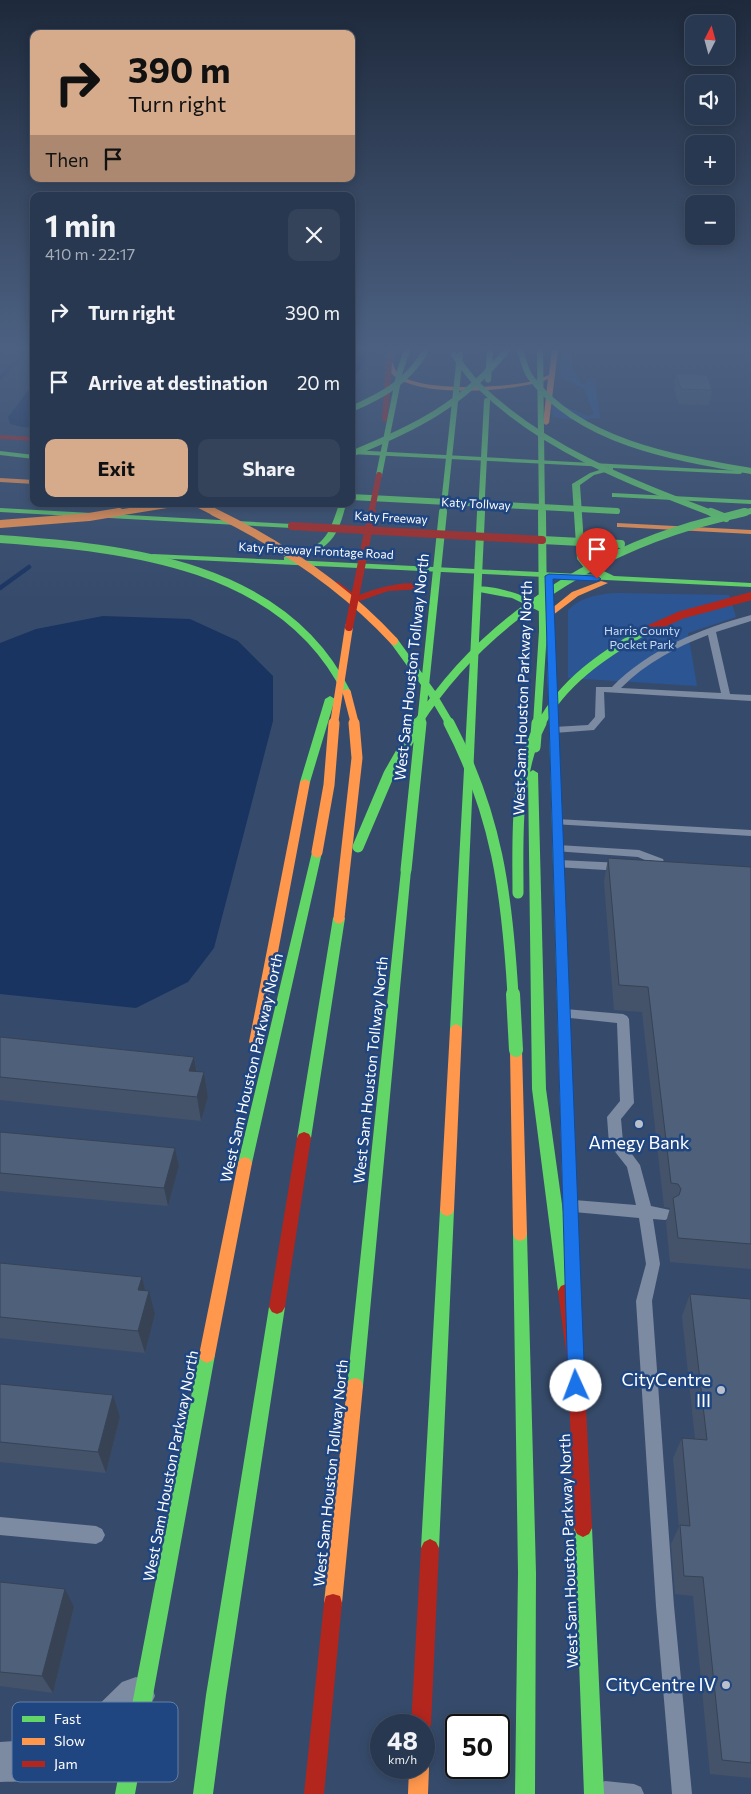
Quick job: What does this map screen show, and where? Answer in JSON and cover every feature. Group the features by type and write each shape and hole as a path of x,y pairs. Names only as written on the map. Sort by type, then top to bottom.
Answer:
{"main road":[{"path":"355,444 374,437 378,434"},
{"path":"252,1058 302,792 326,715 367,567 387,454 385,434"},
{"name":"West Sam Houston Parkway North","path":"140,1702 242,1175 317,852 329,785 335,714 344,652 388,434"},
{"path":"355,451 398,434"},
{"name":"West Sam Houston Tollway North","path":"314,1794 449,434"},
{"path":"422,1714 486,434"},
{"name":"West Sam Houston Parkway North","path":"541,434 543,631 533,773 539,1089 576,1367 594,1792"},
{"path":"542,434 561,446 630,480 751,527"},
{"path":"546,434 550,613 571,1225"},
{"path":"613,434 658,450 751,472"},
{"path":"0,437 30,439"},
{"path":"546,440 556,448 578,457 640,467"},
{"path":"0,443 30,444"},
{"path":"0,453 30,457"},
{"path":"355,453 751,472"},
{"path":"0,458 30,462"},
{"path":"0,465 30,467"},
{"path":"617,580 588,566 581,559 576,484 592,474 608,470 640,467"},
{"path":"0,480 30,482"},
{"path":"361,482 390,484"},
{"path":"430,486 498,489"},
{"path":"527,490 586,493"},
{"path":"610,494 751,501"},
{"name":"Katy Tollway","path":"355,498 622,511"},
{"path":"0,524 89,517 154,507"},
{"path":"205,507 261,536 330,580 388,635 421,677 446,715 463,748 476,780 495,838 506,909 516,1050"},
{"path":"271,562 303,555 322,545 333,535 342,507"},
{"name":"Katy Freeway","path":"0,510 671,546"},
{"path":"328,510 386,513"},
{"path":"339,918 352,865 368,818 389,773 433,702 461,668 479,650 500,630 538,601 604,561 674,531 751,511"},
{"path":"684,514 751,518"},
{"name":"Katy Tollway","path":"435,516 493,519"},
{"path":"0,517 162,519"},
{"path":"532,521 552,522"},
{"path":"571,523 591,524"},
{"path":"615,525 751,532"},
{"path":"0,539 73,544 112,549 160,559 206,573 245,591 293,622 312,641 333,667 346,689 356,725 358,764 339,918 218,1685 203,1794"},
{"name":"Katy Freeway Frontage Road","path":"0,548 617,580 749,584"},
{"path":"271,562 314,575 338,586 357,600"},
{"path":"550,613 575,593 617,580"},
{"path":"357,600 371,591 382,587 448,588"},
{"path":"466,588 509,592 525,598 550,613"},
{"path":"526,1794 527,1573 516,1050 518,826 522,775 531,741 547,712 558,696 603,654 637,634 699,609 751,597"},
{"path":"240,1133 242,1175"},
{"path":"571,1244 576,1367"},
{"path":"418,1794 419,1779"}],"street":[{"path":"130,1702 142,1690"}],"lane":[{"path":"749,584 751,597"},
{"path":"614,690 624,679 645,663 688,640 751,618"},
{"path":"711,631 726,697"},
{"path":"554,730 591,728 600,717 599,689 751,698"},
{"path":"557,822 751,832"},
{"path":"558,849 639,854 664,862 644,868 559,864"},
{"path":"564,1014 623,1019 627,1103 614,1117 616,1144 633,1165 645,1212 653,1264 644,1301 665,1606 682,1794"},
{"path":"570,1206 665,1214"},
{"path":"0,1526 96,1535"},
{"path":"594,1792 634,1794"}],"green space":[{"name":"Harris County Pocket Park","path":"616,593 729,595 736,617 688,633 697,686 568,678 568,610 578,602 590,597"}],"shaded area":[{"path":"103,616 190,619 238,641 273,676 273,721 214,948 188,982 136,1008 0,994 0,643 36,629"}],"building":[{"path":"608,858 751,867 751,1244 678,1238 673,1198 679,1195 681,1189 678,1184 671,1183 648,987 619,985"},
{"path":"0,1037 194,1057 189,1071 204,1072 197,1097 0,1077"},
{"path":"0,1132 175,1148 164,1188 0,1173"},
{"path":"0,1263 142,1277 138,1290 149,1291 138,1331 0,1317"},
{"path":"690,1294 751,1299 751,1763 722,1760 703,1577 684,1576 680,1525 690,1526 682,1438 707,1440"},
{"path":"0,1384 113,1395 98,1452 0,1442"},
{"path":"0,1582 65,1589 42,1676 0,1672"}],"waterway":[{"path":"0,588 29,567"}],"traffic: fast":[{"path":"379,475 387,434"},
{"path":"355,452 399,434"},
{"path":"406,870 452,434"},
{"path":"475,640 485,434"},
{"path":"538,434 594,465 627,480 726,518"},
{"path":"535,747 543,631 541,434"},
{"path":"609,434 662,452 751,471"},
{"path":"355,452 740,472"},
{"path":"0,453 30,457"},
{"path":"611,469 592,474 576,484 581,559 588,567 611,577"},
{"path":"615,495 751,502"},
{"path":"355,497 617,511"},
{"path":"287,559 311,551 326,542 335,528 342,507"},
{"path":"0,510 292,526"},
{"path":"358,847 372,810 389,774 408,739 430,705 453,676 505,625 565,583 629,549 684,528 751,511"},
{"path":"0,539 121,551 199,571 236,586 270,606 302,632 328,660 347,693"},
{"path":"542,540 621,544"},
{"path":"153,556 751,585"},
{"path":"477,589 515,596 550,613"},
{"path":"550,621 564,1038"},
{"path":"518,893 520,790 525,762 534,737 560,695 577,677 597,661 643,632"},
{"path":"456,1029 475,640"},
{"path":"394,641 431,692 447,719 474,775 485,804 500,865 507,911 516,1050"},
{"path":"305,782 330,699"},
{"path":"533,773 539,1089 566,1291"},
{"path":"245,1163 317,852"},
{"path":"355,1386 406,870"},
{"path":"304,1138 339,918"},
{"path":"430,1548 447,1210"},
{"path":"520,1234 527,1573 525,1794"},
{"path":"203,1794 216,1695 277,1307"},
{"path":"142,1702 207,1355"},
{"path":"583,1528 594,1794"},
{"path":"125,1794 127,1782"}],"traffic: slow":[{"path":"0,480 30,482"},
{"path":"0,524 89,517 154,507"},
{"path":"203,507 277,546 328,579 351,598 394,641"},
{"path":"620,525 751,532"},
{"path":"550,613 575,594 604,583"},
{"path":"317,852 329,785 335,714 349,627"},
{"path":"339,918 357,758 354,716 347,693"},
{"path":"255,1042 305,782"},
{"path":"447,1210 456,1029"},
{"path":"564,1038 570,1213"},
{"path":"516,1050 520,1234"},
{"path":"207,1355 245,1163"},
{"path":"333,1603 355,1386"},
{"path":"418,1794 419,1779"}],"traffic: jam":[{"path":"0,437 30,439"},
{"path":"349,627 379,475"},
{"path":"292,526 542,540"},
{"path":"335,584 357,600 388,589 422,587"},
{"path":"643,632 681,615 751,596"},
{"path":"277,1307 304,1138"},
{"path":"566,1291 576,1367 583,1528"},
{"path":"422,1714 430,1548"},
{"path":"314,1794 333,1603"}],"place":[{"name":"Amegy Bank","path":"639,1124"},
{"name":"CityCentre III","path":"721,1390"},
{"name":"CityCentre IV","path":"726,1685"}],"route":[{"path":"576,1386 549,576 597,579"}]}
